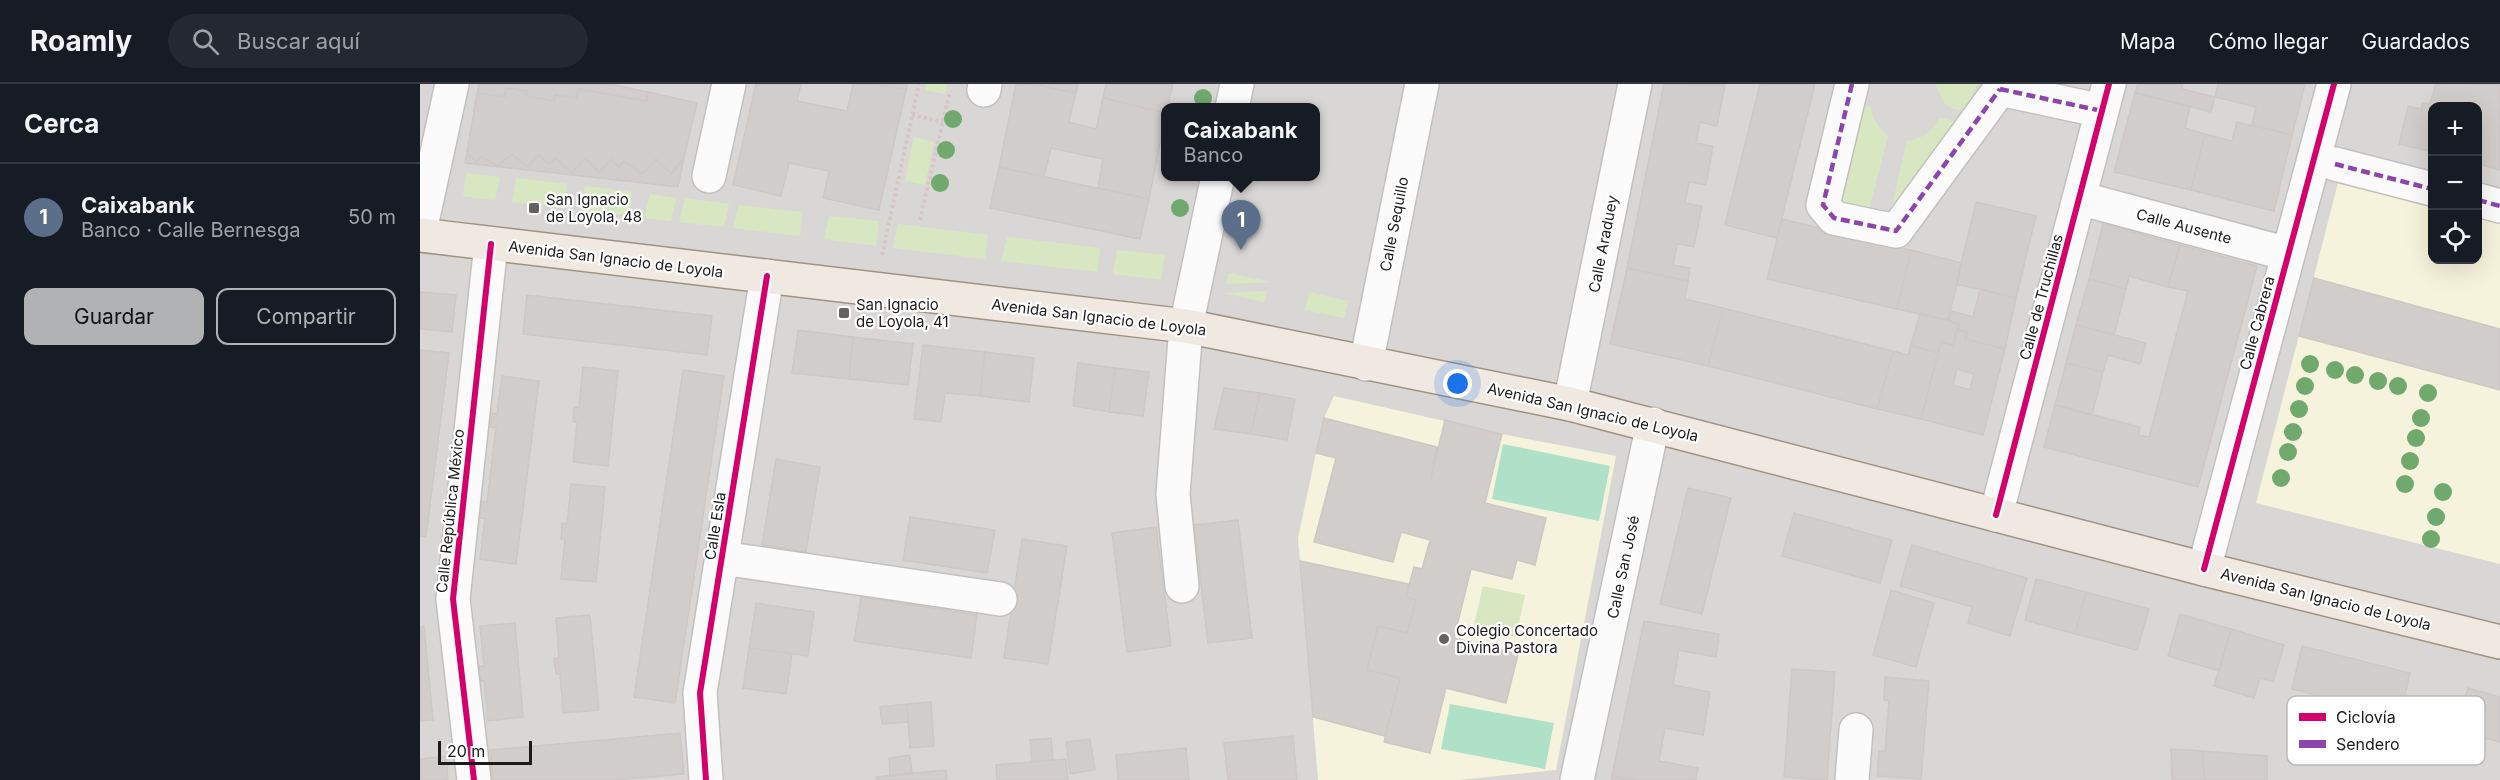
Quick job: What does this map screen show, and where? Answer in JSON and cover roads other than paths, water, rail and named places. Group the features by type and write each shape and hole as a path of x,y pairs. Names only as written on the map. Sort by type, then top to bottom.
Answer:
{"main road":[{"name":"Avenida San Ignacio de Loyola","path":"420,233 491,244 1186,326 1570,404 1996,516 2500,642"}],"street":[{"path":"420,233 452,84"},
{"path":"709,176 729,84"},
{"path":"1233,103 1237,84"},
{"name":"Calle Sequillo","path":"1366,364 1422,84"},
{"name":"Calle Araduey","path":"1570,404 1635,84"},
{"path":"1852,84 1823,205 1834,218 1896,231 1999,86 2105,97"},
{"name":"Calle Cabrera","path":"2204,569 2334,84"},
{"name":"Calle de Truchillas","path":"1996,516 2105,97"},
{"path":"2335,164 2428,188"},
{"path":"1182,586 1173,494 1186,326 1217,181"},
{"name":"Calle Ausente","path":"2079,198 2288,254"},
{"path":"2482,201 2500,206"},
{"name":"Calle República México","path":"474,780 453,599 491,244"},
{"name":"Calle Esla","path":"706,780 700,693 722,558 752,275"},
{"name":"Calle San José","path":"1577,780 1653,424"},
{"path":"722,558 1000,599"},
{"path":"1852,780 1856,730"}],"place":[{"name":"San Ignacio de Loyola, 48","path":"534,208"},
{"name":"Caixabank","path":"1241,250"},
{"name":"San Ignacio de Loyola, 41","path":"844,313"},
{"name":"Colegio Concertado Divina Pastora","path":"1444,639"}]}
